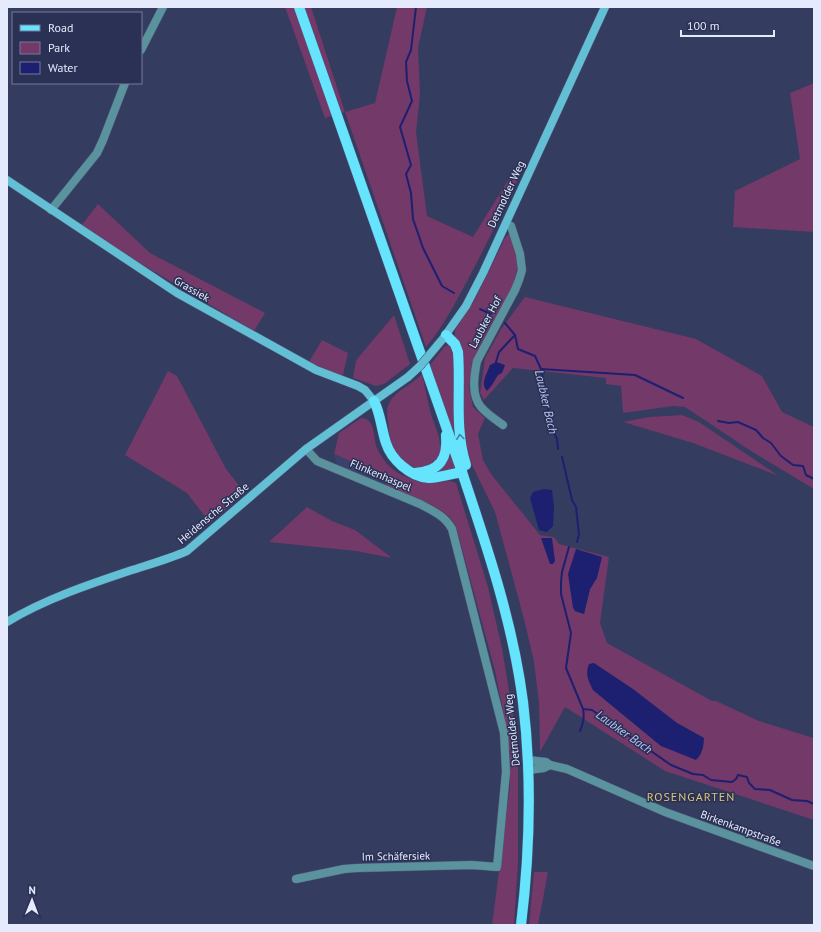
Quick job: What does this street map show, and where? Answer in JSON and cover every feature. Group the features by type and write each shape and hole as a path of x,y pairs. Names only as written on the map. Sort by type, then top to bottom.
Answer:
{"main road":[{"path":"299,7 472,502"},
{"path":"444,338 455,344 458,352 458,423 463,456 470,478 472,502"},
{"path":"374,402 378,410 385,440 390,452 397,462 404,468 423,477 430,478 462,472"},
{"path":"413,473 433,469 440,464 446,451 445,426"},
{"name":"Detmolder Weg","path":"472,502 486,542 500,591 523,700 528,765 529,821 527,872 522,922"}],"street":[{"path":"142,48 163,7"},
{"name":"Detmolder Weg","path":"408,377 420,366 444,338 475,290 605,7"},
{"path":"51,210 97,153 125,84"},
{"name":"Grassiek","path":"7,180 177,293 316,370 358,386 365,390 374,402"},
{"name":"Laubker Hof","path":"503,425 478,403 474,387 474,374 477,361 515,290 522,270 520,254 511,226 506,224"},
{"name":"Heidensche Straße","path":"7,622 27,610 131,571 167,560 187,551 306,449 408,377"},
{"name":"Flinkenhaspel","path":"306,449 317,461 420,504 448,522"},
{"name":"Detmolder Weg","path":"448,522 452,529 504,733 506,779 497,867"},
{"name":"Birkenkampstraße","path":"528,765 544,768 550,765 567,768 665,812 814,866"},
{"name":"Im Schäfersiek","path":"296,879 344,869 357,868 472,865 497,867"}],"shaded area":[{"path":"334,454 377,473 388,482 386,486 337,466"}],"green space":[{"path":"285,7 311,7 345,112 325,118"},
{"path":"397,7 427,7 418,48 420,95 416,132 427,216 473,237 515,169 522,171 488,241 457,299 443,324 426,347 345,112 375,103"},
{"path":"814,83 814,232 733,227 735,191 800,159 790,93"},
{"path":"98,204 150,253 265,313 254,331 81,226"},
{"path":"509,234 517,253 517,269 513,288 487,332 472,363 469,388 473,407 485,418 478,434 483,460 491,474 540,535 554,537 559,544 609,557 600,623 607,643 712,701 716,701 759,721 814,738 814,820 665,771 565,707 540,752 539,703 534,662 495,512 472,465 461,424 455,339 455,330 474,301 506,236","holes":["597,578 590,589 584,614 575,611","593,690 677,723 704,738 703,749 661,746"]},
{"path":"525,297 696,339 762,376 782,412 814,427 814,489 751,451 685,407 673,406 623,413 621,386 606,384 606,378 513,368 484,400 480,393 485,358 501,329"},
{"path":"394,315 410,364 384,384 376,386 353,378 356,361"},
{"path":"322,340 348,353 343,375 339,375 309,362"},
{"path":"449,345 455,353 457,438 455,439 430,365 445,346"},
{"path":"168,371 177,376 226,469 245,493 210,523 187,493 125,455"},
{"path":"422,374 430,410 439,436 440,451 437,458 427,466 414,467 400,458 391,443 387,412 392,398"},
{"path":"682,415 699,422 779,476 693,443 623,422 649,417"},
{"path":"361,418 366,419 372,425 378,450 393,470 417,481 435,483 448,481 456,483 488,587 502,648 513,715 518,766 518,864 514,925 492,925 510,786 510,756 506,726 495,671 457,529 449,517 442,511 413,496 386,486 388,482 377,473 334,454 339,433"},
{"path":"450,453 455,466 452,471 434,475"},
{"path":"307,507 332,521 355,530 392,558 356,551 269,542"},
{"path":"534,872 548,872 538,925 529,925"}],"water":[{"path":"496,362 505,365 502,373 498,375 487,391 484,385 485,378 490,365"},
{"path":"544,489 552,490 554,506 553,526 547,532 539,530 530,498 533,492"},
{"path":"541,538 552,538 555,561 553,564 550,564"},
{"path":"576,549 602,557 597,578 590,589 584,614 575,611 573,608 568,574"},
{"path":"594,663 633,689 677,723 704,738 703,747 696,760 661,746 593,690 588,680 587,671 589,664"}],"waterway":[{"name":"Laubker Bach","path":"416,7 411,50 406,62 407,81 412,101 400,127 411,165 406,174 411,193 413,219 423,248 442,286 454,293"},
{"name":"Laubker Bach","path":"480,309 491,314"},
{"name":"Laubker Bach","path":"505,323 515,335 518,349 535,356 541,369 547,397 550,426 557,439 558,449"},
{"path":"496,362 499,352 515,335"},
{"path":"541,369 635,375 683,398"},
{"path":"718,421 729,423 738,422 756,430 763,438 771,443 781,456 793,465 803,466 806,475 814,479"},
{"name":"Laubker Bach","path":"562,457 572,500 576,507 579,535 577,542"},
{"name":"Laubker Bach","path":"569,547 562,572 561,582 561,594 571,633 566,668 583,709 592,710 671,765 693,774 703,775 711,780 732,782 738,775 747,777 749,783 755,789 770,790 792,800 807,801 814,804"},
{"path":"580,731 584,715 583,709"}],"district":[{"name":"ROSENGARTEN","path":"691,797"}]}
